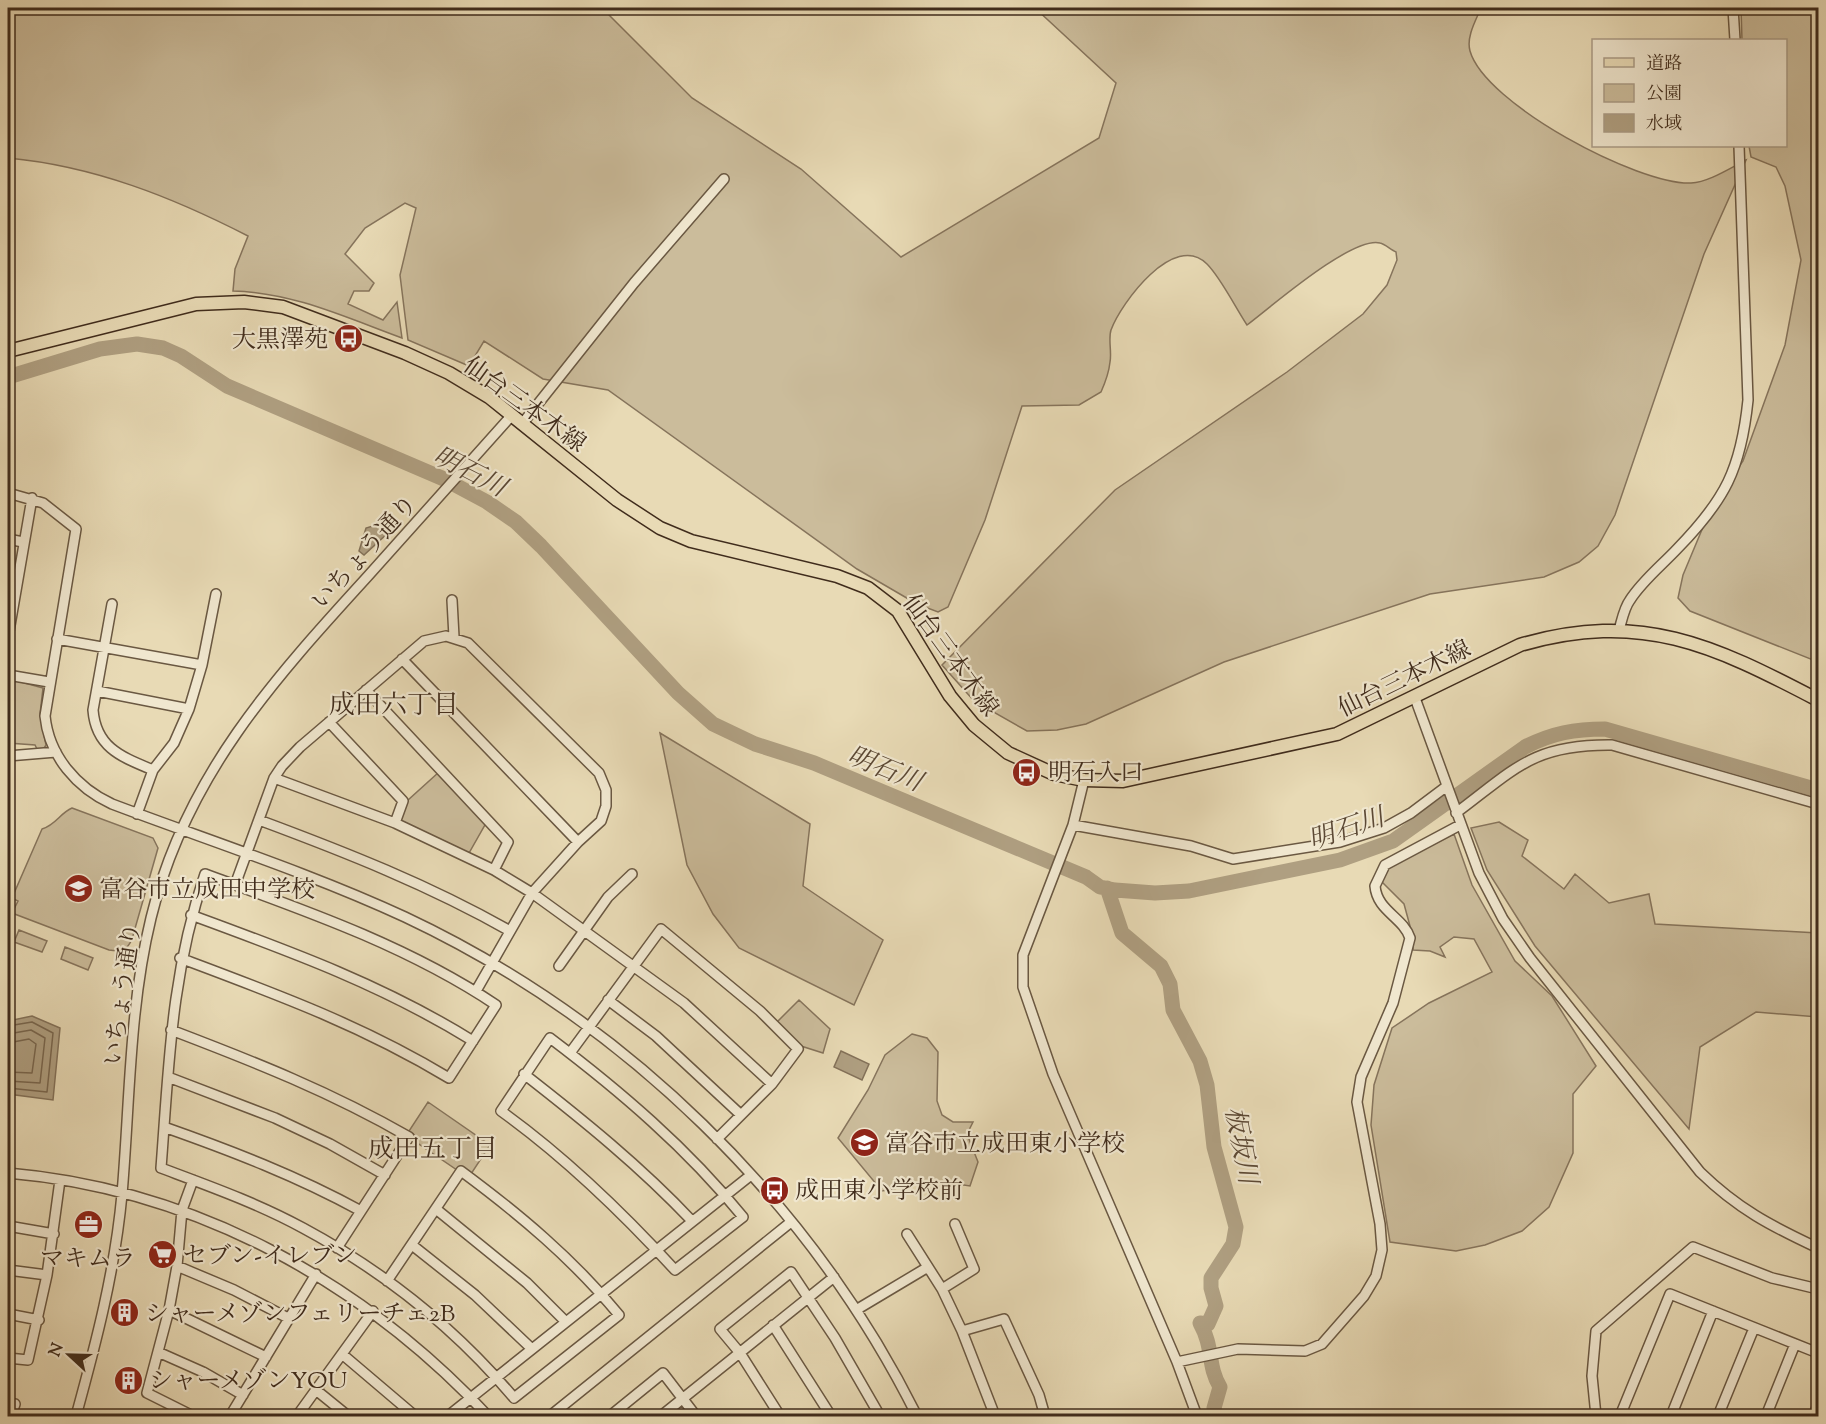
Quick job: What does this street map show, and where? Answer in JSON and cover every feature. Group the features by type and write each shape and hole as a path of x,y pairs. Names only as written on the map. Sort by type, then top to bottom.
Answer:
{"main road":[{"name":"仙台三本木線","path":"8,351 196,304 264,303 303,312 430,364 479,391 617,500 660,528 691,541 837,576 868,588 898,611 950,696 993,744 1040,769 1084,780 1136,779 1316,739 1355,727 1520,645 1552,636 1619,630 1675,637 1750,664 1818,700"}],"street":[{"path":"1733,8 1735,39"},
{"path":"1619,630 1629,600 1690,535 1720,498 1739,459 1748,400 1739,147"},
{"name":"いちょう通り","path":"76,1416 109,1291 122,1194 140,974 152,914 182,830 216,763 253,708 283,670 465,469 517,419 724,179"},
{"path":"8,493 43,503 76,529 45,705 46,726 56,752 78,783 94,796 137,814 367,900 492,962 589,1027 659,1084 717,1138 751,1174 834,1277 856,1310 916,1416"},
{"path":"8,632 12,584 32,498"},
{"path":"8,539 23,542"},
{"path":"137,814 153,770 174,743 189,709 202,665 216,594"},
{"path":"452,600 454,637"},
{"path":"112,604 93,710 95,725 118,755 153,770"},
{"path":"235,885 274,778 300,747 424,641 446,636 454,637 476,649 599,773 606,790 606,806 601,821 578,842 532,893 476,991"},
{"path":"57,639 202,665"},
{"path":"402,659 578,842"},
{"path":"8,675 49,682"},
{"path":"366,690 508,842 494,870"},
{"path":"97,691 189,709"},
{"path":"1415,698 1479,873 1518,942 1700,1172 1727,1198 1755,1217 1818,1248"},
{"path":"329,722 403,801 395,823"},
{"path":"1456,812 1508,771 1531,757 1577,744 1612,745 1818,804"},
{"path":"8,756 56,752"},
{"path":"274,778 395,823 494,870 532,893 684,1003 772,1084"},
{"path":"1084,780 1073,825 1023,955 1023,987 1053,1074 1177,1362 1197,1416"},
{"path":"1073,825 1191,846 1233,858 1340,842 1384,828 1411,813 1448,787"},
{"path":"259,820 382,866 436,891 510,931"},
{"path":"1177,1362 1238,1349 1305,1351 1322,1344 1364,1296 1376,1276 1382,1250 1380,1224 1357,1102 1361,1077 1393,1003 1410,938 1407,931 1382,906 1375,886 1385,865 1460,825"},
{"path":"180,958 321,1011 410,1054 449,1078 496,1005 476,991 355,931 205,874 180,958 171,1030 160,1168 278,1215 337,1248 387,1281 447,1327 514,1398 620,1315 602,1294 534,1227 462,1171 387,1281"},
{"path":"559,966 583,929 608,897 632,874"},
{"path":"191,915 338,970 440,1021 472,1041"},
{"path":"570,1053 661,929 760,1011 798,1048 772,1084 717,1138"},
{"path":"608,1000 656,1036 741,1115"},
{"path":"171,1030 293,1076 359,1108 410,1137 337,1248"},
{"path":"550,1038 607,1082 676,1143 743,1217 675,1270 621,1211 580,1174 501,1111 524,1074 550,1038"},
{"path":"524,1074 610,1141 652,1179 692,1221"},
{"path":"168,1077 275,1118 330,1144 385,1175"},
{"path":"164,1127 257,1160 310,1183 361,1211"},
{"path":"8,1173 60,1180 122,1194 182,1210 243,1235 316,1274 372,1311 426,1354 488,1416"},
{"path":"448,1416 751,1174"},
{"path":"8,1358 28,1360 39,1320 47,1275 60,1180"},
{"path":"192,1416 147,1393 169,1310 177,1266 182,1210 193,1180"},
{"path":"436,1209 527,1283 566,1322"},
{"path":"550,1416 791,1222"},
{"path":"942,1289 974,1269 955,1224"},
{"path":"8,1226 54,1234"},
{"path":"907,1234 942,1289 962,1331 995,1416"},
{"path":"411,1245 475,1295 532,1349"},
{"path":"1596,1416 1592,1376 1596,1331 1693,1247 1772,1278 1818,1289"},
{"path":"177,1266 234,1290 288,1318"},
{"path":"856,1310 928,1267"},
{"path":"8,1270 47,1275"},
{"path":"780,1416 740,1353 720,1329 791,1272 835,1338 880,1416"},
{"path":"230,1416 316,1274"},
{"path":"661,1416 834,1277"},
{"path":"1620,1416 1670,1294 1818,1353"},
{"path":"169,1310 266,1357"},
{"path":"297,1416 372,1311"},
{"path":"1671,1416 1713,1311"},
{"path":"8,1314 39,1320"},
{"path":"962,1331 1004,1319 1039,1395 1045,1416"},
{"path":"773,1325 831,1416"},
{"path":"1718,1416 1754,1328"},
{"path":"1766,1416 1795,1344"},
{"path":"158,1352 203,1372 243,1395"},
{"path":"342,1354 415,1416"},
{"path":"610,1416 663,1373 696,1416"},
{"path":"316,1390 348,1416"},
{"path":"8,1403 15,1404 11,1416"},
{"path":"1814,1416 1818,1404"}],"green space":[{"path":"8,8 602,8 692,98 801,169 901,257 1099,138 1116,83 1035,8 1481,8 1472,29 1469,46 1482,72 1503,94 1566,138 1636,171 1667,180 1691,183 1705,180 1746,160 1704,254 1615,515 1598,546 1579,562 1544,577 1430,594 1224,662 1086,724 1057,730 1027,731 974,701 942,665 1115,490 1287,372 1363,314 1387,285 1397,260 1396,252 1380,243 1367,244 1351,250 1292,289 1247,325 1212,270 1194,256 1179,257 1165,263 1150,274 1126,304 1111,330 1111,354 1107,377 1101,392 1079,405 1022,406 985,520 948,607 938,612 917,604 857,569 608,390 543,379 484,341 469,366 408,340 400,275 416,208 405,203 365,228 345,254 374,283 369,291 354,291 348,304 383,320 397,302 402,338 298,301 255,292 233,291 235,269 248,236 191,208 102,176 40,162 8,158"},
{"path":"1741,8 1813,8 1818,60 1818,662 1690,611 1678,598 1683,575 1711,508 1743,461 1785,345 1801,260 1785,186 1776,167 1751,157 1749,147 1787,147 1787,39 1742,39"},
{"path":"8,680 43,688 40,714 46,745 43,750 37,749 35,745 8,743"},
{"path":"660,733 810,824 803,886 883,940 854,1005 739,948 713,914 687,865"},
{"path":"439,772 486,823 469,853 402,822 400,818 407,801"},
{"path":"72,808 153,838 158,848 132,939 123,950 109,950 12,913 18,901 12,898 42,829 51,825"},
{"path":"1499,822 1528,840 1522,856 1564,889 1575,874 1609,903 1649,894 1655,924 1818,933 1818,1017 1756,1012 1700,1047 1689,1129 1535,946 1487,870 1471,828"},
{"path":"1454,834 1472,885 1515,961 1552,996 1596,1066 1573,1094 1573,1153 1549,1207 1522,1231 1485,1245 1456,1251 1390,1242 1371,1125 1374,1085 1392,1028 1429,1003 1492,972 1474,939 1454,937 1440,947 1445,957 1430,951 1413,950 1413,937 1404,904 1382,882 1383,872 1391,865"},
{"path":"19,930 47,941 42,952 14,942"},
{"path":"65,947 93,958 88,970 61,959"},
{"path":"799,1000 830,1029 823,1053 801,1046 777,1022"},
{"path":"912,1034 927,1038 938,1052 937,1101 942,1115 953,1122 973,1122 967,1134 978,1162 970,1186 937,1181 882,1191 838,1138 868,1090 885,1055"},
{"path":"428,1102 490,1145 471,1174 460,1166 457,1170 413,1140 416,1136 409,1131"}],"water":[{"path":"386,522 391,524 389,532 364,555 359,551 366,528"},
{"path":"32,1016 60,1028 53,1100 8,1094 8,1021"},
{"path":"841,1051 869,1064 862,1080 834,1067"}],"waterway":[{"name":"明石川","path":"8,377 100,349 137,344 163,348 181,356 227,386 444,479 487,502 516,522 678,693 713,724 755,744 814,763 1086,877 1100,887 1155,893 1189,891 1340,860 1393,841 1525,747 1554,735 1574,731 1605,729 1818,790"},
{"name":"板坂川","path":"1107,888 1122,933 1161,966 1170,984 1173,1010 1200,1061 1207,1085 1214,1147 1236,1227 1233,1244 1211,1278 1216,1306 1208,1324 1200,1323 1207,1340 1213,1371 1220,1387 1214,1408 1216,1416"}],"place":[{"name":"大黒澤苑","path":"349,339"},
{"name":"明石入口","path":"1027,772"},
{"name":"富谷市立成田中学校","path":"78,889"},
{"name":"富谷市立成田東小学校","path":"864,1143"},
{"name":"成田東小学校前","path":"774,1190"},
{"name":"マキムラ","path":"88,1225"},
{"name":"セブン-イレブン","path":"162,1255"},
{"name":"シャーメゾンフェリーチェ2B","path":"124,1313"},
{"name":"シャーメゾンYOU","path":"128,1380"}],"district":[{"name":"成田六丁目","path":"394,704"},
{"name":"成田五丁目","path":"433,1148"}]}
